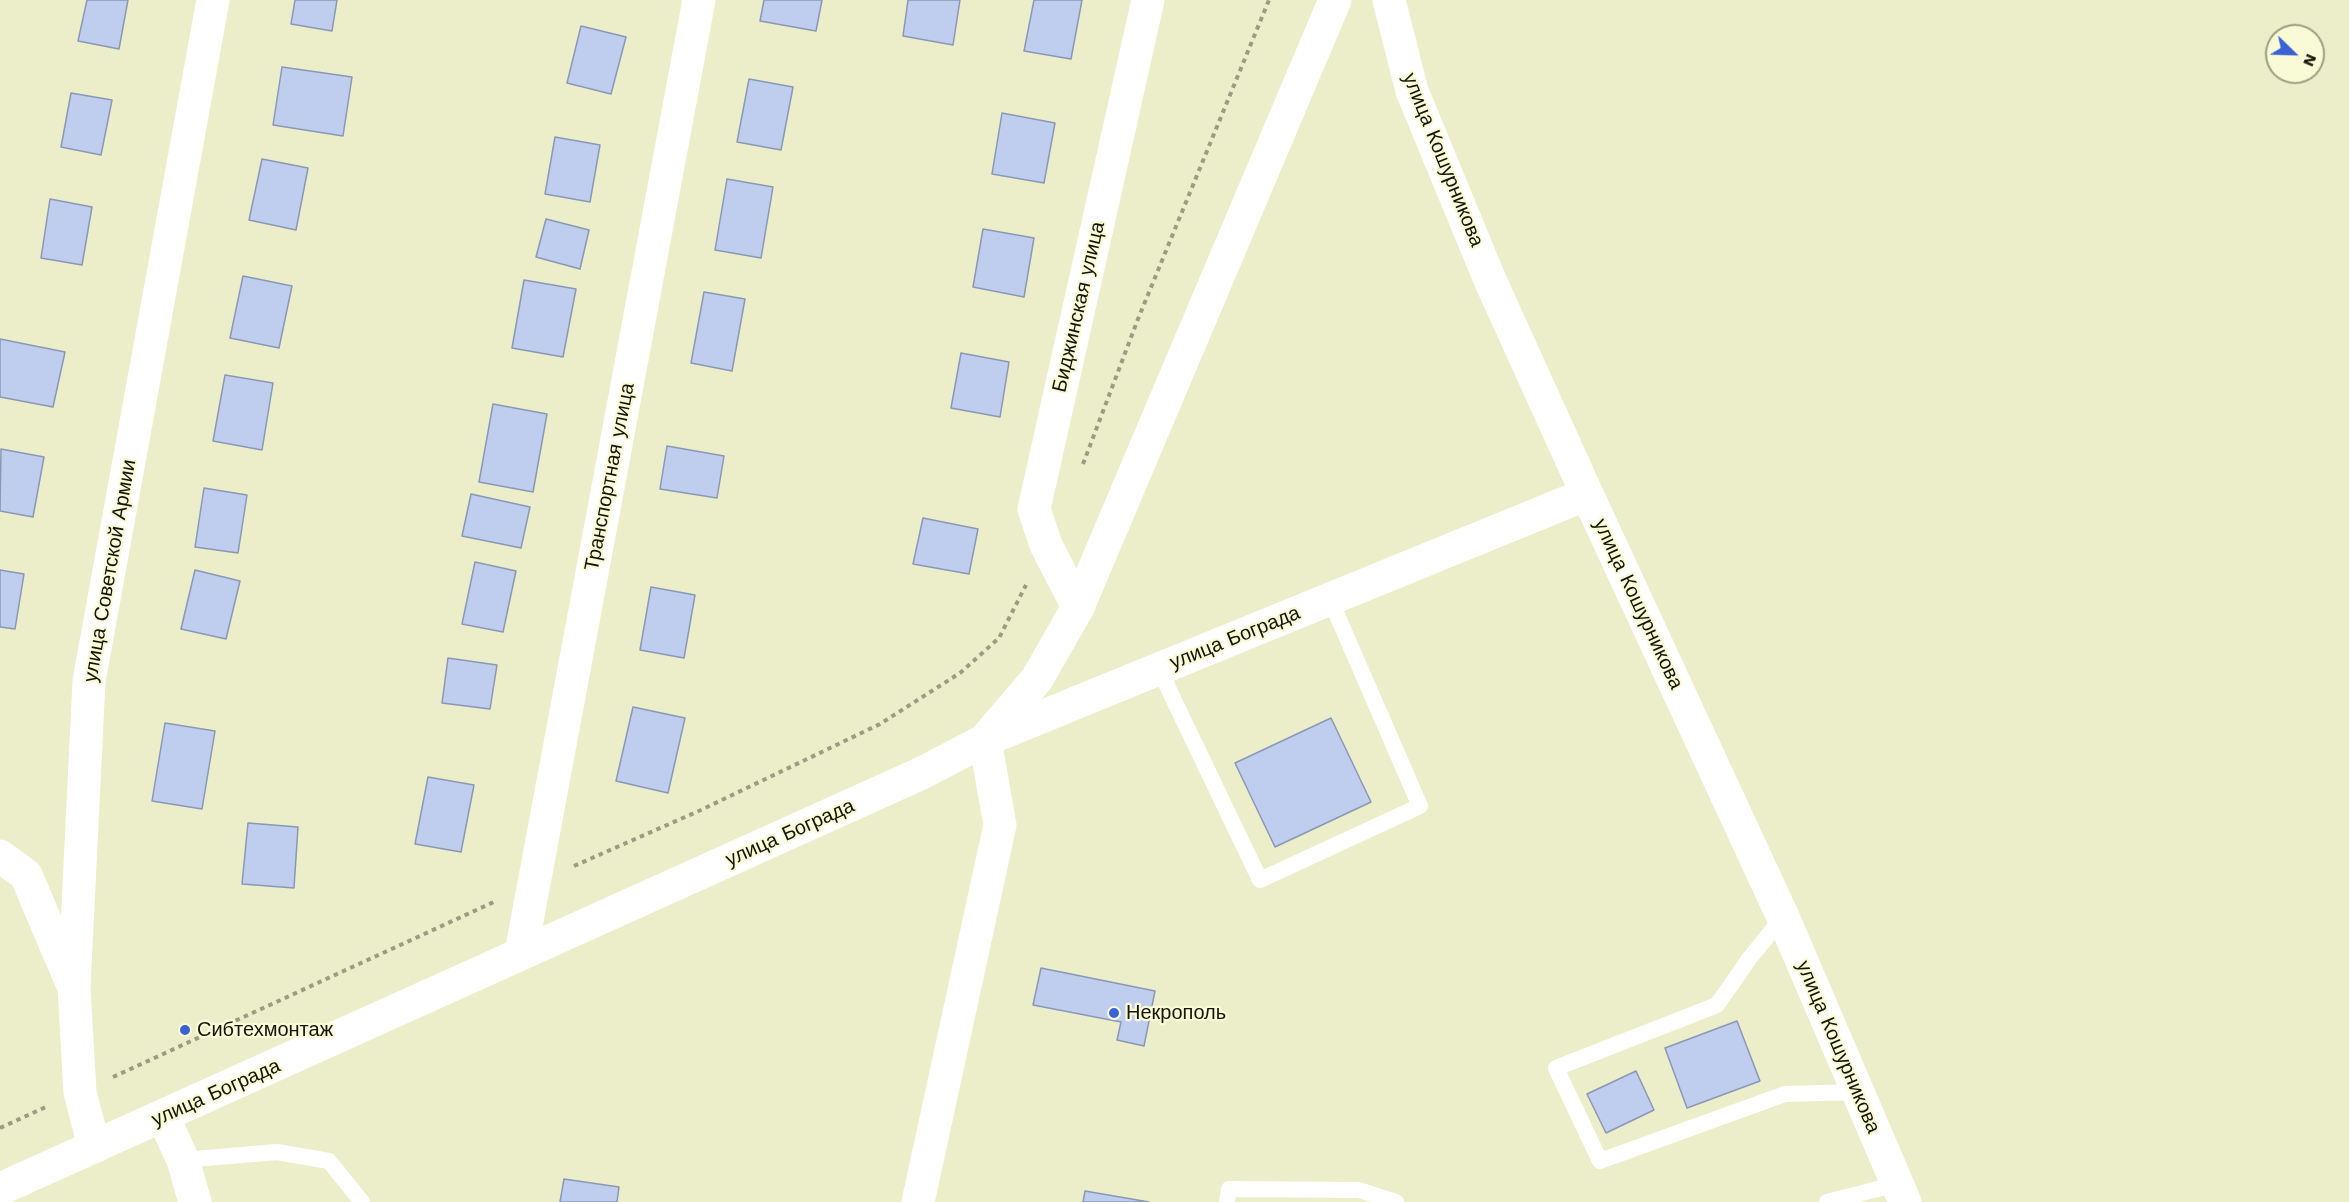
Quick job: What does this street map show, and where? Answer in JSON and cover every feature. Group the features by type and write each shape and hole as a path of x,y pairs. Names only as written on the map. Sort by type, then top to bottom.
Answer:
{"main road":[{"name":"улица Советской Армии","path":"94,1147 80,1092 74,988 89,681 213,0"},
{"name":"Транспортная улица","path":"521,953 699,0"},
{"name":"Биджинская улица","path":"1078,607 1046,545 1034,509 1148,0"},
{"name":"улица Кошурникова","path":"1389,0 1412,91 1491,280 1587,494 1783,917 1901,1193"},
{"path":"918,1202 1000,825 985,740 1037,679 1078,607 1327,3"},
{"name":"улица Бограда","path":"0,1189 922,773 985,740 1587,494"},
{"path":"0,856 26,875 74,988"},
{"path":"163,1117 183,1160 195,1202"}],"lane":[{"path":"1159,669 1260,880 1420,806 1330,599"},
{"path":"1783,917 1749,959 1717,1005 1556,1068 1600,1161 1785,1095 1857,1092"},
{"path":"183,1160 277,1152 329,1161 362,1202"},
{"path":"1227,1202 1229,1190 1359,1190 1396,1202"},
{"path":"1827,1202 1901,1193"}],"path":[{"path":"1079,473 1138,319 1269,0"},
{"path":"0,1128 280,1002 535,883 701,810 880,724 960,673 999,638 1046,545"}],"building":[{"path":"87,0 128,0 119,49 78,41"},
{"path":"295,0 337,0 332,31 291,24"},
{"path":"764,0 822,0 816,31 760,21"},
{"path":"908,0 960,0 953,45 903,36"},
{"path":"1034,0 1082,0 1071,59 1024,51"},
{"path":"581,26 626,37 611,94 567,83"},
{"path":"282,67 352,77 343,136 273,125"},
{"path":"749,79 793,87 781,150 737,142"},
{"path":"71,93 112,100 101,155 61,147"},
{"path":"1002,113 1055,123 1044,183 992,174"},
{"path":"555,137 600,145 590,202 545,194"},
{"path":"262,159 308,168 296,230 249,220"},
{"path":"727,179 773,187 761,258 715,250"},
{"path":"50,199 92,207 82,265 41,258"},
{"path":"546,219 589,230 580,269 536,257"},
{"path":"983,229 1034,238 1024,297 973,287"},
{"path":"243,276 292,286 279,348 230,338"},
{"path":"524,280 576,289 563,357 512,348"},
{"path":"704,292 745,299 732,371 691,363"},
{"path":"0,339 65,352 53,407 0,397"},
{"path":"961,353 1009,362 1000,417 951,408"},
{"path":"225,375 273,383 262,450 213,441"},
{"path":"493,404 547,414 533,492 479,482"},
{"path":"667,446 724,456 717,498 660,489"},
{"path":"1,449 44,457 33,517 0,511"},
{"path":"204,488 247,495 238,553 195,547"},
{"path":"471,494 530,507 521,548 462,536"},
{"path":"923,518 978,529 969,574 913,564"},
{"path":"475,562 516,571 503,632 462,624"},
{"path":"0,570 24,574 15,629 0,627"},
{"path":"195,570 240,581 226,639 181,629"},
{"path":"651,587 695,595 684,658 640,650"},
{"path":"448,658 497,665 490,709 442,703"},
{"path":"633,707 685,718 668,793 616,781"},
{"path":"1331,718 1371,802 1275,847 1235,763"},
{"path":"165,723 215,731 202,809 152,801"},
{"path":"428,777 474,785 461,852 415,844"},
{"path":"248,823 298,827 294,888 242,884"},
{"name":"Некрополь","path":"1041,968 1155,991 1144,1046 1117,1040 1121,1022 1033,1005"},
{"path":"1737,1021 1760,1081 1687,1108 1665,1048"},
{"path":"1636,1071 1654,1110 1606,1133 1587,1094"},
{"path":"564,1179 619,1187 617,1202 560,1202"},
{"path":"1085,1191 1149,1202 1083,1202"}],"place":[{"name":"Некрополь","path":"1114,1013"},
{"name":"Сибтехмонтаж","path":"185,1030"}]}
